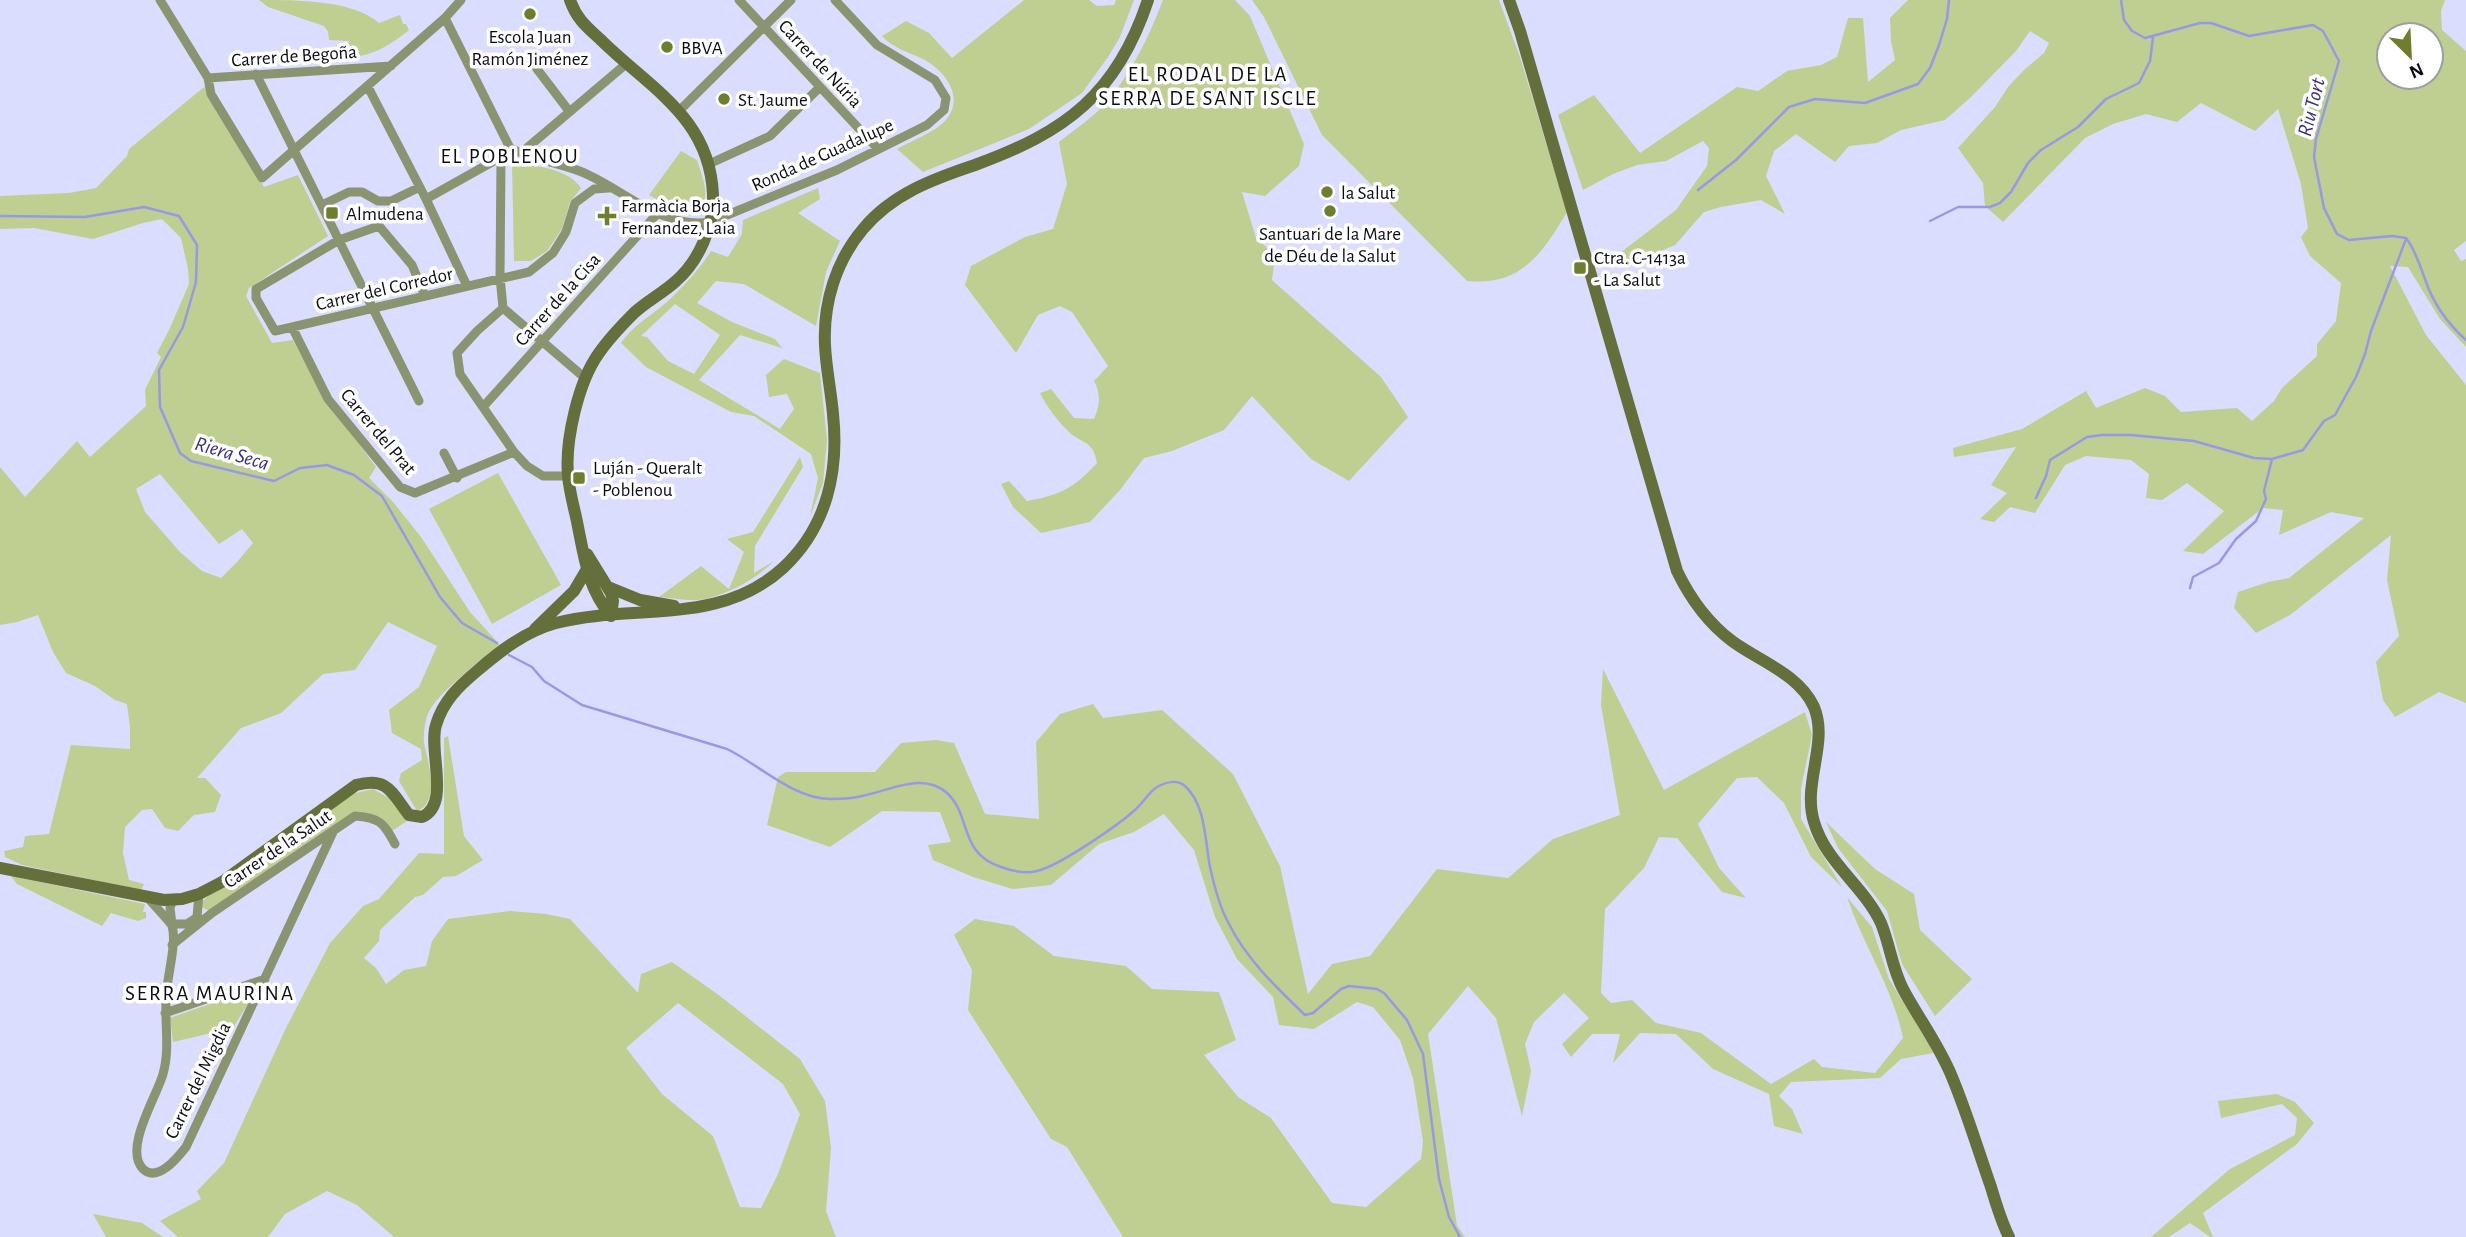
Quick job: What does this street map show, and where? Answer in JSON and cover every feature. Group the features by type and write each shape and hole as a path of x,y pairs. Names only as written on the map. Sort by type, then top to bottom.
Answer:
{"main road":[{"path":"570,0 576,15 626,65 680,110 709,164 713,196 710,222 697,257 678,280 634,313 598,354 585,378 570,430 568,476 587,569 594,593 611,616"},
{"path":"531,632 571,620 699,608 734,598 766,581 797,552 819,519 831,486 835,457 825,347 827,311 835,278 856,238 887,205 910,191 1021,147 1076,114 1096,95 1118,66 1134,37 1148,0"},
{"path":"1508,0 1677,571 1695,603 1712,623 1730,639 1790,679 1811,703 1819,728 1810,792 1816,829 1833,860 1880,922 1902,988 1939,1049 1953,1078 2009,1237"},
{"path":"583,548 608,587 613,601 611,616"},
{"path":"0,868 148,898 173,900 200,894 229,877 356,785 381,783 393,791 410,815 428,815 437,799 433,734 452,693 498,654 531,632 574,591 587,569"},
{"path":"608,587 653,603 699,608"}],"street":[{"name":"Carrer de Begoña","path":"160,0 208,78 211,94 262,178 368,87 445,18 461,0"},
{"name":"Carrer de Núria","path":"739,0 878,149"},
{"path":"680,110 791,0"},
{"name":"Ronda de Guadalupe","path":"710,222 837,170 927,125 944,110 946,98 935,80 877,45 835,0"},
{"path":"445,18 510,148 583,173 657,214 699,224 710,222"},
{"path":"530,55 537,69 569,111"},
{"path":"521,153 626,65"},
{"name":"Carrer de Begoña","path":"208,78 391,66"},
{"path":"256,74 419,401"},
{"path":"368,87 467,286"},
{"path":"709,164 770,136 820,87"},
{"path":"426,199 501,157 500,278 503,307 585,378"},
{"path":"322,205 349,192 362,192 378,201 391,201 420,187"},
{"name":"Carrer del Corredor","path":"339,240 256,289 257,298 275,331 529,272 553,253 566,232 575,203 594,189 610,187"},
{"name":"Carrer de la Cisa","path":"483,407 657,214"},
{"path":"339,240 379,226 412,265 425,296"},
{"path":"503,307 457,353 460,374 514,452 527,466 543,476 568,476"},
{"name":"Carrer del Prat","path":"292,327 328,400 400,487 415,494 514,452"},
{"path":"444,453 457,478"},
{"name":"Carrer de la Salut","path":"172,945 209,915 355,816 373,818 385,825 395,844"},
{"name":"Carrer del Migdia","path":"172,924 174,951 165,1013 168,1050 163,1075 138,1140 137,1160 143,1169 149,1172 160,1171 172,1164 186,1147 333,832"},
{"name":"Carrer de la Salut","path":"197,918 200,894"},
{"path":"148,898 172,924"},
{"path":"172,924 170,908 173,900"},
{"name":"Carrer de la Salut","path":"172,924 187,924 209,915"},
{"path":"165,1013 265,979"}],"green space":[{"path":"259,0 307,1 340,6 368,15 379,23 400,15 409,30 381,49 349,58 349,41 329,40 324,26 268,7"},
{"path":"1024,0 1089,0 1097,6 1114,5 1116,0 1134,0 1120,37 1082,93 1029,129 923,172 897,149 944,122 953,104 951,87 933,65 896,47 882,36 906,21 929,33 952,58"},
{"path":"1163,0 1235,0 1250,16 1304,144 1299,166 1265,196 1242,192 1256,238 1275,255 1272,280 1381,377 1408,417 1349,481 1311,459 1252,396 1224,430 1172,451 1144,458 1120,490 1090,522 1041,533 1013,507 1001,484 1009,481 1027,501 1039,499 1066,489 1097,463 1090,446 1064,427 1040,393 1051,389 1074,418 1094,419 1099,400 1094,381 1108,366 1072,312 1060,306 1038,315 1016,353 965,285 971,266 1025,237 1053,229 1067,184 1059,142 1096,112 1121,84 1144,43"},
{"path":"1252,0 1499,0 1520,57 1567,212 1539,254 1516,272 1502,278 1467,281 1322,135 1264,17"},
{"path":"1908,0 2445,0 2441,11 2442,21 2375,21 2375,91 2445,91 2445,33 2466,51 2466,241 2454,250 2461,261 2466,259 2466,347 2440,319 2408,267 2390,266 2426,335 2466,385 2466,703 2439,692 2395,717 2383,700 2376,662 2399,636 2387,580 2391,535 2290,615 2256,633 2234,608 2238,592 2289,578 2364,518 2331,512 2279,535 2283,510 2263,508 2203,554 2183,551 2224,511 2187,483 2162,500 2146,498 2149,474 2131,460 2086,456 2065,465 2035,513 2010,507 1994,522 1980,519 2007,493 1991,485 2016,447 1954,457 1953,448 2022,429 2086,391 2096,408 2145,388 2165,396 2181,412 2237,408 2252,421 2274,401 2282,388 2317,356 2317,344 2336,321 2341,283 2310,256 2301,237 2308,228 2301,184 2278,109 2255,131 2201,103 2177,122 2146,114 2113,124 2085,138 2003,222 1985,206 1983,183 1958,148 1995,107 2008,87 2044,53 2049,43 2030,31 2016,51 1945,120 1901,130 1877,143 1849,146 1835,162 1796,134 1774,151 1766,176 1785,214 1761,200 1704,212 1675,245 1628,265 1620,253 1676,210 1707,166 1709,148 1703,141 1666,161 1637,165 1583,190 1558,115 1594,95 1640,153 1737,87 1758,91 1787,71 1821,65 1837,57 1848,18 1863,18 1868,82 1895,60 1890,18"},
{"path":"204,87 264,187 298,175 328,236 249,288 246,296 272,343 293,340 320,391 376,467 369,478 393,502 421,537 470,612 500,645 448,688 431,707 424,740 431,791 429,799 417,811 399,781 401,773 422,760 421,749 392,733 389,710 419,687 437,646 388,622 355,670 323,674 281,713 241,728 197,778 205,778 221,795 215,812 194,815 178,831 165,828 152,809 142,810 125,827 123,853 129,880 144,884 141,890 22,865 5,857 4,851 23,847 25,836 49,834 71,745 130,749 130,727 127,704 66,673 53,652 38,615 0,625 0,467 25,497 77,441 90,457 146,406 145,390 161,357 157,353 189,284 181,238 162,219 93,239 34,228 0,229 0,196 69,193 96,188 127,156 129,149","holes":["160,474 219,544 242,529 253,543 221,578 202,571 180,552 145,512 136,489"]},
{"path":"681,151 697,160 705,186 701,206 683,213 649,195"},
{"path":"512,162 559,172 575,181 581,188 570,202 562,229 547,251 531,261 514,261"},
{"path":"818,188 820,199 798,213 840,241 826,272 816,326 744,284 716,281 697,303 732,322 775,339 782,348 740,335 699,380 780,429 794,409 787,394 769,397 766,375 784,359 820,373 827,440 823,483 810,517 818,478 811,454 754,416 731,412 646,367 621,343 636,326 679,290 711,251 728,257 742,234 743,220","holes":["675,304 720,335 694,374 668,361 647,337 641,336"]},
{"path":"800,457 803,467 755,546 754,573 774,561 767,568 733,589 705,599 659,597 701,566 729,589 744,552 727,539 753,532"},
{"path":"498,473 561,585 492,624 429,509"},
{"path":"1603,669 1664,790 1805,712 1812,735 1801,789 1801,819 1842,887 1811,857 1784,803 1757,777 1737,778 1698,824 1719,868 1746,898 1722,892 1677,838 1659,837 1644,868 1605,909 1601,993 1611,1003 1632,1000 1656,1023 1701,1033 1771,1084 1814,1059 1822,1067 1875,1073 1903,1038 1885,984 1847,897 1872,927 1889,979 1933,1053 1901,1059 1880,1078 1791,1082 1779,1096 1792,1109 1803,1134 1774,1126 1769,1094 1713,1069 1676,1034 1640,1033 1613,1063 1620,1034 1592,1034 1571,1057 1562,1044 1589,1018 1564,993 1534,1022 1525,1044 1531,1071 1522,1116 1496,1018 1468,986 1428,1034 1457,1226 1465,1237 1123,1237 1067,1147 1051,1139 968,1010 972,970 954,935 975,919 1014,926 1054,956 1126,966 1152,989 1219,992 1236,1040 1204,1055 1238,1097 1271,1118 1332,1203 1366,1207 1421,1159 1423,1141 1413,1078 1400,1040 1373,1007 1357,1002 1314,1029 1279,1025 1273,997 1237,959 1215,917 1194,850 1164,814 1134,832 1099,844 1051,885 1013,889 973,877 933,860 928,845 951,842 940,812 882,811 830,847 767,825 778,777 786,772 875,772 901,743 936,740 954,743 985,814 1039,819 1036,742 1060,714 1093,704 1103,718 1162,710 1233,774 1280,866 1308,994 1332,964 1370,956 1437,869 1508,878 1553,839 1620,815 1601,705"},
{"path":"448,736 464,836 483,860 456,876 443,877 423,895 415,897 380,930 379,941 364,958 376,968 386,984 404,970 426,966 432,941 448,919 510,911 570,919 638,993 641,974 672,962 800,1059 825,1101 831,1148 826,1211 836,1237 394,1237 357,1205 327,1191 285,1214 268,1237 178,1237 160,1221 201,1199 197,1191 224,1163 286,1028 330,943 363,906 379,899 419,853 444,854 444,738","holes":["678,1003 783,1084 800,1114 778,1174 761,1208 740,1207 713,1136 662,1094 626,1048"]},
{"path":"373,789 389,798 407,821 389,833 385,825 355,816 212,913 199,905 347,795"},
{"path":"1826,822 1875,869 1914,894 1920,930 1972,979 1935,1016 1902,964 1887,911 1838,848"},
{"path":"11,876 145,904 143,912 146,912 146,918 138,921 111,913 102,926 17,884"},
{"path":"241,993 252,997 233,1028 173,1042 170,1018"},
{"path":"2277,1094 2295,1102 2314,1123 2297,1144 2203,1213 2213,1237 2190,1223 2169,1237 2151,1237 2230,1169 2295,1135 2297,1118 2282,1104 2221,1118 2218,1101"},
{"path":"93,1214 142,1223 163,1237 106,1237"}],"waterway":[{"path":"1698,190 1736,160 1789,107 1815,99 1865,103 1918,84 1930,68 1939,45 1947,19 1949,0"},
{"name":"Riu Tort","path":"2121,0 2124,20 2132,31 2145,38 2200,23 2211,23 2249,36 2313,25 2323,31 2339,61 2316,139 2314,157 2324,208 2337,234 2349,240 2392,236 2406,238 2437,305 2466,340"},
{"path":"1930,221 1958,207 1990,207 2000,203 2011,192 2028,163 2041,150 2078,127 2106,99 2139,83 2150,61 2153,37"},
{"name":"Riera Seca","path":"0,216 85,217 144,207 179,216 197,245 196,282 183,327 159,370 160,407 180,453 191,461 274,481 300,468 327,465 354,475 382,496 440,597 462,623 497,643"},
{"path":"2036,498 2050,460 2087,437 2131,435 2194,441 2254,458 2272,459 2303,450 2324,421 2335,415 2356,377 2406,239"},
{"path":"2190,588 2193,577 2219,563 2236,539 2256,521 2266,499 2264,491 2272,459"},
{"path":"509,655 532,667 544,681 582,705 727,749 803,793 830,799 854,798 906,784 927,783 938,787 955,802 978,853 987,861 1014,871 1037,871 1059,862 1127,817 1157,787 1172,782 1183,784 1193,795 1201,814 1212,874 1225,916 1244,948 1273,983 1305,1015 1313,1013 1341,989 1349,986 1377,989 1384,993 1407,1020 1423,1054 1439,1179 1449,1217 1460,1237"}],"place":[{"name":"Escola Juan Ramón Jiménez","path":"530,14"},
{"name":"BBVA","path":"667,47"},
{"name":"St. Jaume","path":"724,99"},
{"name":"la Salut","path":"1327,192"},
{"name":"Santuari de la Mare de Déu de la Salut","path":"1330,211"},
{"name":"Almudena","path":"332,213"},
{"name":"Farmàcia Borja Fernandez, Laia","path":"607,216"},
{"name":"Ctra. C-1413a - La Salut","path":"1580,268"},
{"name":"Luján - Queralt - Poblenou","path":"579,478"}],"district":[{"name":"EL RODAL DE LA SERRA DE SANT ISCLE","path":"1208,86"},
{"name":"EL POBLENOU","path":"510,156"},
{"name":"SERRA MAURINA","path":"210,993"}]}
